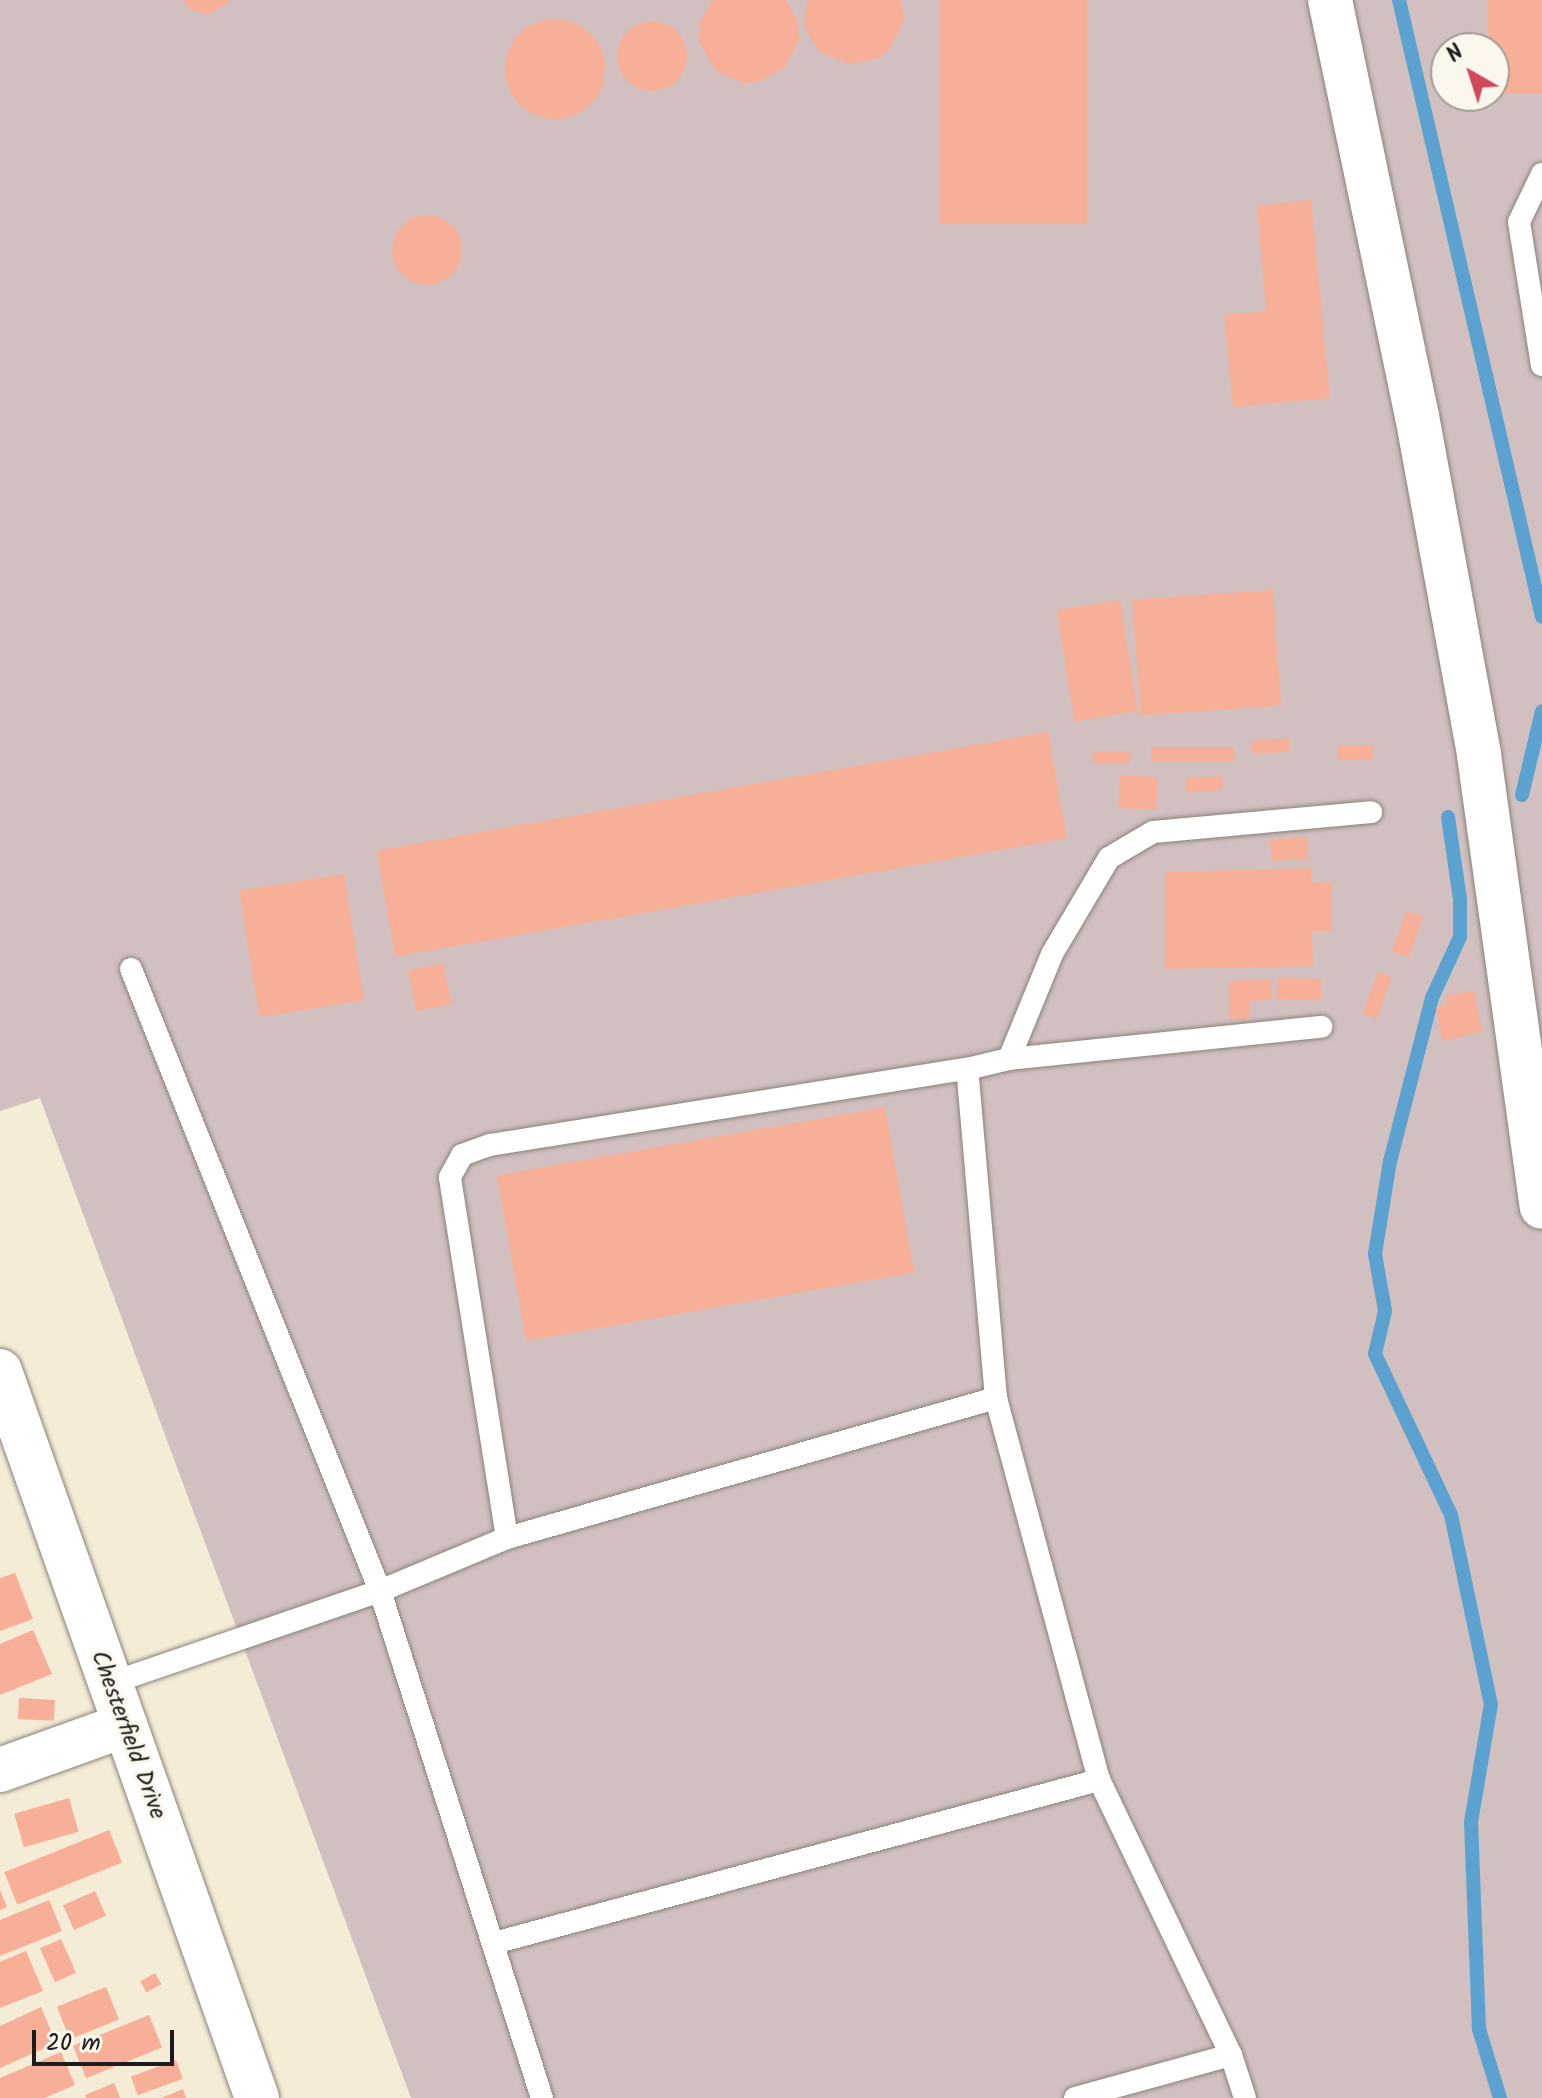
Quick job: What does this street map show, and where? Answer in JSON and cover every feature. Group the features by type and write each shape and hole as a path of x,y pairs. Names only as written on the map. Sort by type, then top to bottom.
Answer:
{"street":[{"path":"1330,0 1417,416 1479,755 1542,1207"},
{"name":"Chesterfield Drive","path":"5,1398 257,2098"},
{"path":"0,1770 125,1725"}],"lane":[{"path":"1542,174 1519,222 1542,365"},
{"path":"1009,1059 1052,954 1109,858 1153,832 1371,812"},
{"path":"131,969 380,1591 542,2098"},
{"path":"507,1538 450,1177 462,1155 490,1145 967,1069 1009,1059 1321,1027"},
{"path":"967,1069 996,1398 1099,1780 1231,2055 1245,2098"},
{"path":"108,1684 380,1591 507,1538 996,1398"},
{"path":"494,1943 1099,1780"},
{"path":"1075,2098 1231,2055"}],"shaded area":[{"path":"0,0 1542,0 1542,2098 411,2098 40,1098 0,1111"}],"building":[{"path":"183,0 231,0 209,15 191,10"},
{"path":"712,0 786,0 798,21 799,39 786,66 759,82 743,83 716,71 699,42 699,25"},
{"path":"807,0 901,0 904,20 891,48 879,58 849,64 821,52 811,40 804,24"},
{"path":"940,0 1087,0 1087,224 940,224"},
{"path":"1488,0 1542,0 1542,93 1510,93 1510,32 1488,32"},
{"path":"555,19 574,23 590,34 601,50 605,69 601,88 590,104 574,115 555,119 536,115 520,104 509,88 505,69 509,50 520,34 536,23"},
{"path":"652,21 677,31 687,56 677,81 652,91 627,81 617,56 627,31"},
{"path":"1311,200 1330,398 1233,407 1224,315 1266,311 1257,206"},
{"path":"427,215 452,225 462,250 452,275 427,285 402,275 392,250 402,225"},
{"path":"1273,590 1281,706 1140,716 1132,600"},
{"path":"1120,600 1138,712 1074,722 1057,610"},
{"path":"1048,732 1067,838 395,957 376,850"},
{"path":"1289,738 1289,752 1252,753 1251,741"},
{"path":"1337,746 1374,746 1374,760 1337,760"},
{"path":"1151,747 1234,747 1234,762 1151,762"},
{"path":"1093,751 1130,751 1130,764 1093,764"},
{"path":"1120,775 1158,777 1156,810 1118,808"},
{"path":"1222,776 1223,790 1186,793 1185,779"},
{"path":"1307,837 1308,859 1271,861 1270,839"},
{"path":"1311,868 1311,883 1332,882 1332,931 1312,931 1313,966 1166,969 1165,872"},
{"path":"344,874 364,1000 259,1017 239,891"},
{"path":"1406,911 1423,917 1409,958 1392,952"},
{"path":"443,963 452,1004 417,1012 408,970"},
{"path":"1378,972 1392,977 1377,1019 1363,1014"},
{"path":"1277,978 1321,979 1321,1000 1277,999"},
{"path":"1271,979 1272,1000 1250,1001 1250,1020 1230,1020 1229,981"},
{"path":"1474,990 1482,1032 1442,1041 1436,1007 1447,1005 1445,996"},
{"path":"885,1107 914,1272 526,1341 497,1175"},
{"path":"15,1573 33,1619 0,1631 0,1578"},
{"path":"33,1630 52,1674 0,1695 0,1644"},
{"path":"19,1698 55,1700 54,1721 18,1719"},
{"path":"69,1798 79,1832 24,1847 14,1814"},
{"path":"109,1830 122,1862 17,1905 4,1872"},
{"path":"0,1890 7,1907 0,1910"},
{"path":"95,1891 106,1916 74,1930 63,1905"},
{"path":"49,1900 62,1931 0,1956 0,1920"},
{"path":"61,1939 76,1973 55,1982 40,1948"},
{"path":"26,1951 43,1991 0,2008 0,1962"},
{"path":"155,1973 161,1984 146,1993 140,1981"},
{"path":"106,1987 119,2019 70,2039 57,2007"},
{"path":"41,2007 56,2043 0,2068 0,2026"},
{"path":"149,2015 162,2047 86,2078 73,2046"},
{"path":"61,2052 75,2085 45,2098 0,2098 0,2078"},
{"path":"176,2060 183,2079 138,2095 131,2076"},
{"path":"114,2083 120,2098 86,2098 85,2095"},
{"path":"183,2089 186,2098 161,2098"}],"waterway":[{"path":"1399,0 1542,617"},
{"path":"1522,795 1542,711"},
{"path":"1448,817 1460,899 1460,937 1432,998 1390,1161 1375,1254 1385,1311 1375,1354 1451,1515 1491,1704 1471,1822 1479,2029 1500,2098"}]}
